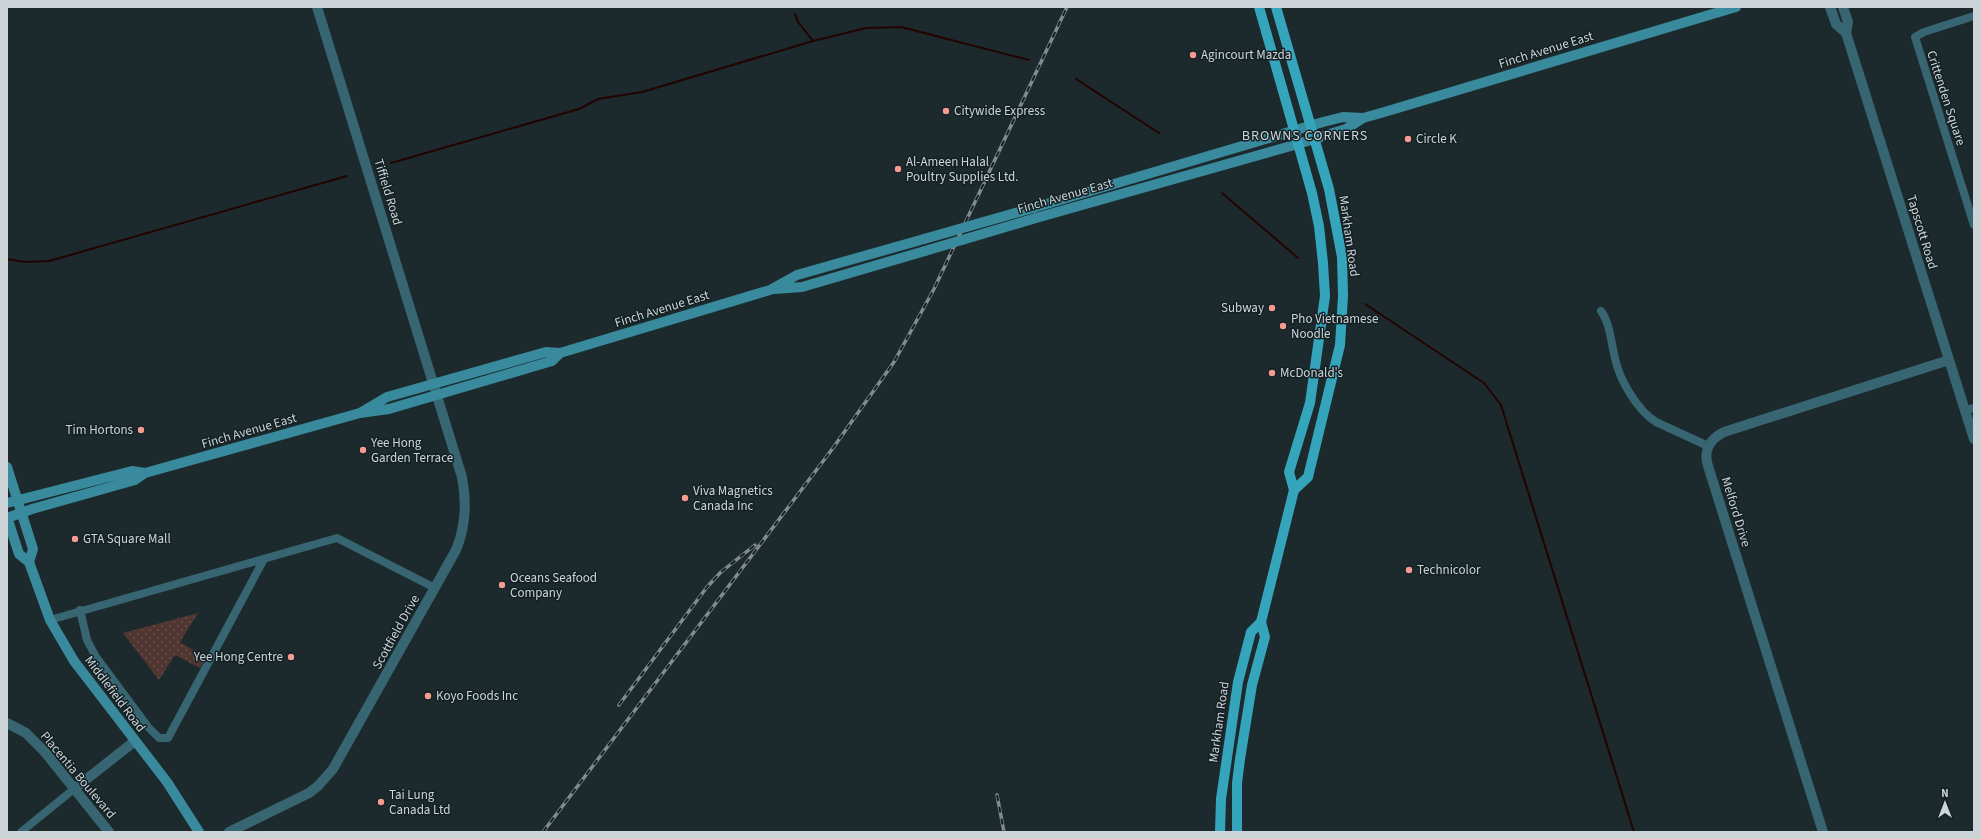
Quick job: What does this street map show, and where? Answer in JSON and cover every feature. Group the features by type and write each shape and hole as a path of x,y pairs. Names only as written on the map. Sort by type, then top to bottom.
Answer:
{"main road":[{"name":"Markham Road","path":"1237,832 1237,783 1241,752 1252,685 1265,637 1261,622 1294,490 1289,472 1310,403 1325,296 1319,226 1298,144 1259,7"},
{"name":"Markham Road","path":"1276,7 1311,126 1334,215 1342,257 1343,296 1340,346 1308,477 1294,490"},
{"name":"Finch Avenue East","path":"770,290 797,275 924,238 1034,213 1346,130 1363,118 1736,7"},
{"name":"Finch Avenue East","path":"360,413 386,397 546,352 560,353 770,290 802,287 925,251 1034,213 1311,126 1343,117 1363,118"},
{"name":"Finch Avenue East","path":"7,517 134,480 145,473 360,413 389,409 438,395 552,361 560,353"},
{"name":"Middlefield Road","path":"7,467 33,549 29,562"},
{"name":"Finch Avenue East","path":"7,504 132,471 145,473"},
{"name":"Middlefield Road","path":"7,517 19,554 29,562 50,620 74,661 167,782 199,832"},
{"name":"Markham Road","path":"1220,832 1221,798 1238,682 1251,632 1261,622"}],"street":[{"name":"Tiffield Road","path":"317,7 434,384"},
{"name":"Tapscott Road","path":"1830,7 1836,24 1846,33"},
{"name":"Tapscott Road","path":"1844,7 1848,22 1846,33 1949,360 1970,409 1974,439"},
{"name":"Crittenden Square","path":"1974,16 1924,32 1915,37 1974,225"},
{"path":"1601,311 1607,322 1619,375 1637,402 1650,418 1708,446 1714,438 1724,432 1949,360"},
{"name":"Scottfield Drive","path":"229,832 298,800 318,786 326,778 340,760 461,538 466,516 466,503 462,477 434,384"},
{"name":"Melford Drive","path":"1708,446 1706,461 1823,832"},
{"path":"50,620 80,610 337,538 435,588"},
{"path":"80,610 88,640 96,657 148,727 159,738 168,738 264,559"},
{"name":"Placentia Boulevard","path":"7,723 26,733 39,745 109,832"},
{"path":"21,832 135,741"}],"shaded area":[{"path":"198,613 180,642 206,658 200,668 175,655 159,680 123,633"}],"waterway":[{"path":"795,14 798,22 813,41"},
{"path":"391,163 579,109 598,99 642,92 813,41 866,28 901,27 1029,60"},
{"path":"1076,79 1159,133"},
{"path":"7,259 25,262 49,261 347,176"},
{"path":"1222,193 1298,258"},
{"path":"1365,304 1484,383 1501,405 1634,832"}],"railway":[{"path":"543,832 833,448 894,362 934,289 1067,7"},
{"path":"619,705 707,587 721,572 755,545"},
{"path":"997,795 1004,832"}],"place":[{"name":"Agincourt Mazda","path":"1193,55"},
{"name":"Citywide Express","path":"946,111"},
{"name":"Circle K","path":"1408,139"},
{"name":"Al-Ameen Halal Poultry Supplies Ltd.","path":"898,169"},
{"name":"Subway","path":"1272,308"},
{"name":"Pho Vietnamese Noodle","path":"1283,326"},
{"name":"McDonald's","path":"1272,373"},
{"name":"Tim Hortons","path":"141,430"},
{"name":"Yee Hong Garden Terrace","path":"363,450"},
{"name":"Viva Magnetics Canada Inc","path":"685,498"},
{"name":"GTA Square Mall","path":"75,539"},
{"name":"Technicolor","path":"1409,570"},
{"name":"Oceans Seafood Company","path":"502,585"},
{"name":"Yee Hong Centre","path":"291,657"},
{"name":"Koyo Foods Inc","path":"428,696"},
{"name":"Tai Lung Canada Ltd","path":"381,802"}],"district":[{"name":"BROWNS CORNERS","path":"1305,136"}]}
